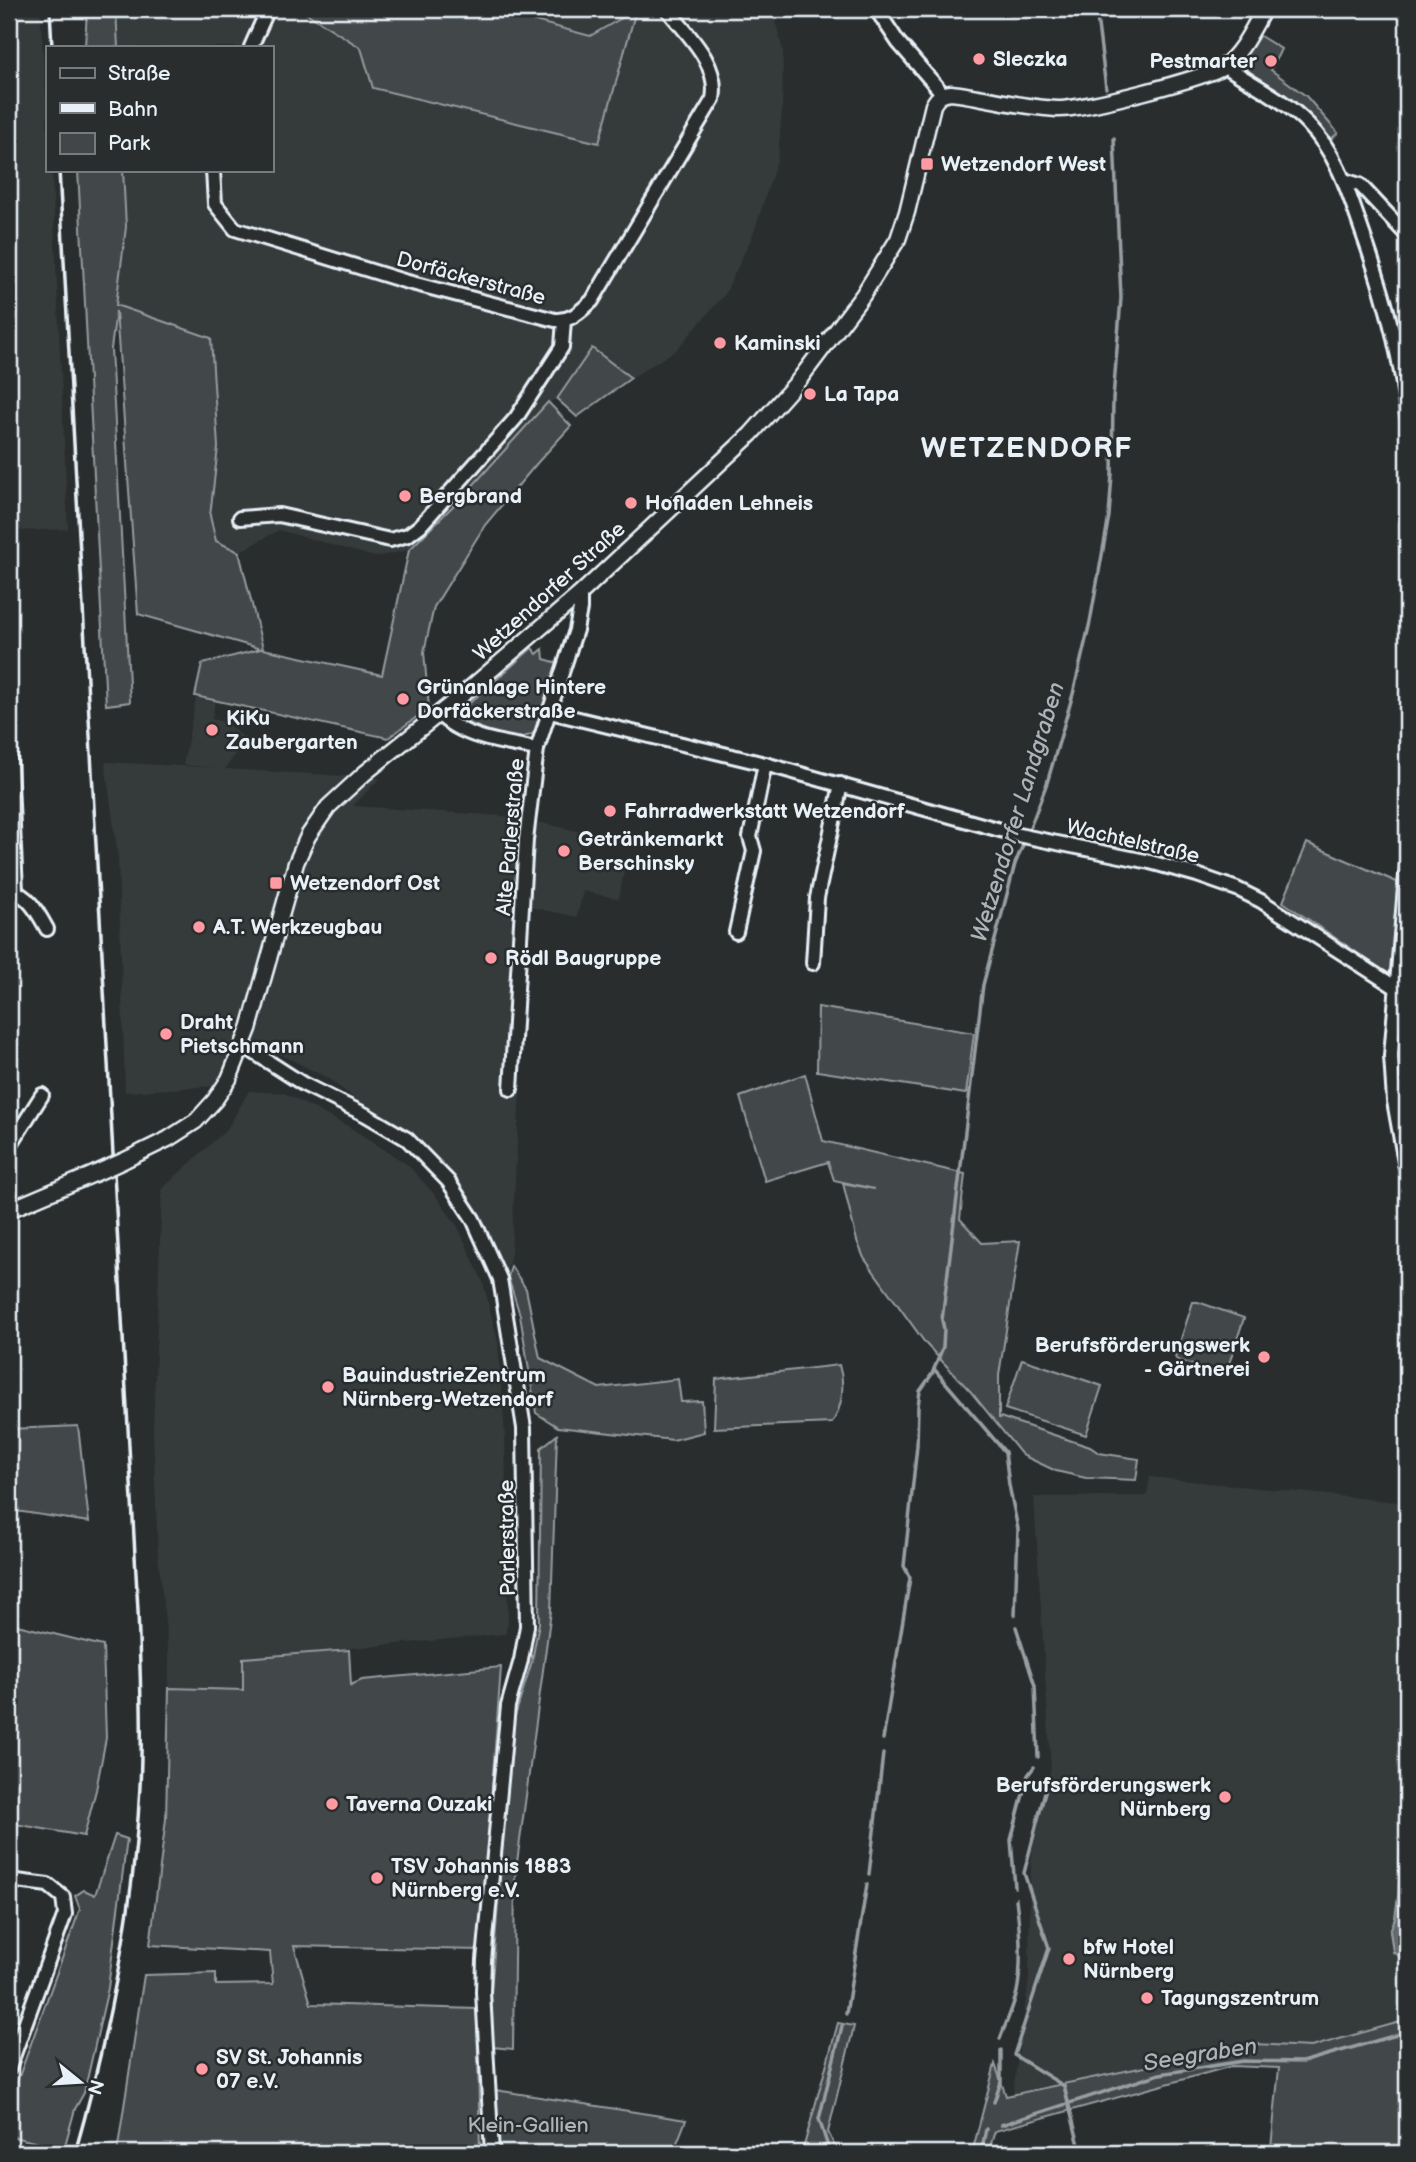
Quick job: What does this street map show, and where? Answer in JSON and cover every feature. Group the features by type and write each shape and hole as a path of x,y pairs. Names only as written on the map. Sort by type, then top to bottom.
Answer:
{"street":[{"path":"251,46 268,9"},
{"name":"Dorfäckerstraße","path":"213,172 215,204 235,229 404,281 555,320 574,317 592,301 712,99 715,88 704,56 667,9"},
{"path":"876,9 898,42 943,94 960,94 1050,109 1071,109 1198,77 1225,66 1264,9"},
{"path":"1225,66 1290,107 1323,142 1337,163 1392,321 1405,388 1407,416"},
{"name":"Wetzendorfer Straße","path":"9,1208 94,1174 168,1139 196,1121 222,1090 244,1046 289,881 317,820 338,795 439,715 580,594 762,422 799,380 863,295 898,239 933,105 943,94"},
{"path":"1344,180 1360,185 1407,235"},
{"path":"240,517 279,515 390,540 408,535 420,526 516,418 562,347 564,320"},
{"name":"Alte Parlerstraße","path":"511,1089 526,840 537,748 551,712 578,619 580,594"},
{"name":"Wachtelstraße","path":"551,712 841,784 1018,835 1150,862 1197,875 1237,889 1283,915 1395,987"},
{"path":"439,715 447,723 466,732 537,748"},
{"path":"9,740 12,890 32,904 47,929"},
{"path":"736,932 754,851 750,837 765,764"},
{"path":"813,963 817,898 841,784"},
{"path":"1407,863 1395,987 1391,1080 1407,1174"},
{"name":"Parlerstraße","path":"244,1046 303,1084 407,1139 448,1181 473,1219 500,1279 524,1428 527,1626 508,1706 484,1960 483,1992 492,2153"},
{"path":"9,1151 42,1095"},
{"path":"9,1880 48,1885 63,1897 65,1914 9,2068"}],"shaded area":[{"path":"9,9 40,9 46,96 46,172 52,172 68,529 15,531 9,452"},
{"path":"116,9 300,9 362,49 599,142 635,11 590,36 491,9 772,9 783,51 778,157 754,232 725,294 676,350 631,378 592,349 557,399 548,403 467,492 409,550 375,557 279,530 239,552 216,541 210,516 218,447 209,336 116,305 126,227 123,172 273,172 273,46 118,46"},
{"path":"196,698 215,702 212,719 224,722 246,739 225,769 380,778 353,806 516,817 581,832 578,855 626,860 619,899 583,891 577,917 530,907 511,1253 506,1276 446,1167 326,1077 261,1045 214,1086 125,1092 118,856 105,762 218,768 183,765"},
{"name":"BauindustrieZentrum Nürnberg-Wetzendorf","path":"249,1091 284,1093 351,1128 408,1165 435,1195 458,1227 483,1282 498,1342 505,1436 508,1623 505,1634 243,1658 244,1690 169,1688 169,1659 158,1554 153,1431 162,1189 227,1129"},
{"name":"Berufsförderungswerk Nürnberg","path":"1150,1477 1407,1503 1407,2020 1311,2047 1254,2044 1013,2093 1029,1978 1030,1883 1034,1825 1051,1768 1034,1497 1147,1496"},
{"path":"1407,1839 1407,1962 1393,1952 1390,1931 1398,1896 1400,1848"}],"green space":[{"path":"87,9 116,9 118,46 85,46"},
{"path":"300,9 491,9 590,36 636,10 599,143 373,88 361,48"},
{"path":"1257,34 1281,49 1271,70 1306,96 1338,133 1331,139 1295,103 1249,71 1244,60"},
{"path":"78,172 123,172 126,227 116,305 211,338 218,447 210,516 216,541 239,552 263,649 382,675 409,550 467,492 548,402 571,426 485,525 434,607 424,652 429,708 388,738 195,696 202,664 261,649 138,614 116,311 111,349 130,702 106,705"},
{"path":"592,348 631,378 577,417 557,399"},
{"path":"532,648 537,654 543,649 544,659 558,663 535,732 528,736 510,737 466,722 461,715 462,710"},
{"path":"1307,843 1399,883 1391,976 1283,902"},
{"path":"818,1007 974,1033 966,1094 817,1071"},
{"path":"805,1074 823,1141 965,1174 960,1219 982,1243 1020,1241 999,1375 999,1419 1000,1417 1090,1447 1099,1453 1139,1459 1136,1480 1086,1478 1056,1471 1022,1455 971,1392 926,1344 864,1258 857,1241 843,1183 874,1189 834,1180 828,1162 765,1181 740,1097"},
{"path":"511,1266 526,1289 540,1358 599,1388 678,1379 681,1402 702,1401 704,1432 673,1440 558,1427 536,1413 520,1315 508,1277"},
{"path":"1193,1302 1244,1318 1226,1373 1221,1374 1177,1360 1175,1357"},
{"path":"1022,1359 1102,1386 1086,1435 1005,1409"},
{"path":"839,1365 842,1395 832,1423 714,1428 716,1379"},
{"path":"78,1426 89,1522 9,1510 9,1429"},
{"path":"557,1435 551,1611 515,1877 513,2049 492,2047 491,1992 512,1726 532,1661 539,1623 541,1448"},
{"path":"9,1623 103,1646 106,1738 84,1836 9,1823"},
{"name":"TSV Johannis 1883 Nürnberg e.V.","path":"349,1650 351,1685 362,1680 501,1667 480,1950 294,1946 311,2004 477,2009 480,2153 117,2153 144,1975 216,1973 216,1985 273,1984 270,1952 150,1945 166,1819 169,1688 243,1690 243,1658"},
{"path":"115,1835 127,1839 108,1988 84,2093 75,2109 64,2149 9,2136 9,2104 80,1909 75,1896 84,1890 95,1895"},
{"path":"1407,2020 1407,2153 1267,2153 1271,2148 1279,2068 1232,2066 995,2131 988,2153 972,2153 995,2064 1006,2096 1254,2044 1311,2047"},
{"path":"838,2023 854,2026 828,2132 838,2153 802,2153"},
{"name":"Klein-Gallien","path":"495,2090 686,2120 673,2153 496,2153"}],"waterway":[{"name":"Wetzendorfer Landgraben","path":"1096,9 1106,88"},
{"name":"Wetzendorfer Landgraben","path":"1028,833 1047,783 1073,694 1090,622 1109,516 1113,399 1121,298 1114,138"},
{"name":"Wetzendorfer Landgraben","path":"883,1739 910,1578 904,1566 917,1446 918,1406 920,1391 932,1374 943,1347 942,1320 983,985 1015,864 1025,840"},
{"path":"934,1369 1005,1452 1018,1529 1015,1615"},
{"path":"1016,1627 1035,1686 1038,1757"},
{"name":"Wetzendorfer Landgraben","path":"869,1874 883,1754"},
{"path":"1015,1887 1011,1840 1028,1775 1034,1767"},
{"name":"Wetzendorfer Landgraben","path":"1048,1780 1024,1873 1049,1948 1014,2055 1064,2086 1081,2153"},
{"name":"Wetzendorfer Landgraben","path":"846,2014 867,1884"},
{"path":"1000,2039 1014,2004 1019,1981 1020,1946 1016,1899"},
{"name":"Wetzendorfer Landgraben","path":"830,2153 819,2119 842,2026"},
{"name":"Seegraben","path":"1001,2125 1160,2074 1243,2061 1302,2062 1407,2032"},
{"path":"994,2102 1001,2082 1001,2050"},
{"path":"981,2153 986,2129"}],"railway":[{"path":"50,9 52,46"},
{"path":"59,172 138,1610 141,1720 137,1833 126,1926 99,2063 75,2153"}],"place":[{"name":"Sleczka","path":"979,59"},
{"name":"Pestmarter","path":"1271,61"},
{"name":"Wetzendorf West","path":"927,164"},
{"name":"Kaminski","path":"720,343"},
{"name":"La Tapa","path":"810,394"},
{"name":"Bergbrand","path":"405,496"},
{"name":"Hofladen Lehneis","path":"631,503"},
{"name":"Grünanlage Hintere Dorfäckerstraße","path":"403,699"},
{"name":"KiKu Zaubergarten","path":"212,730"},
{"name":"Fahrradwerkstatt Wetzendorf","path":"610,811"},
{"name":"Getränkemarkt Berschinsky","path":"564,851"},
{"name":"Wetzendorf Ost","path":"276,883"},
{"name":"A.T. Werkzeugbau","path":"199,927"},
{"name":"Rödl Baugruppe","path":"491,958"},
{"name":"Draht Pietschmann","path":"166,1034"},
{"name":"Berufsförderungswerk - Gärtnerei","path":"1264,1357"},
{"name":"BauindustrieZentrum Nürnberg-Wetzendorf","path":"328,1387"},
{"name":"Berufsförderungswerk Nürnberg","path":"1225,1797"},
{"name":"Taverna Ouzaki","path":"332,1804"},
{"name":"TSV Johannis 1883 Nürnberg e.V.","path":"377,1878"},
{"name":"bfw Hotel Nürnberg","path":"1069,1959"},
{"name":"Tagungszentrum","path":"1147,1998"},
{"name":"SV St. Johannis 07 e.V.","path":"202,2069"}],"district":[{"name":"WETZENDORF","path":"1027,447"}]}
